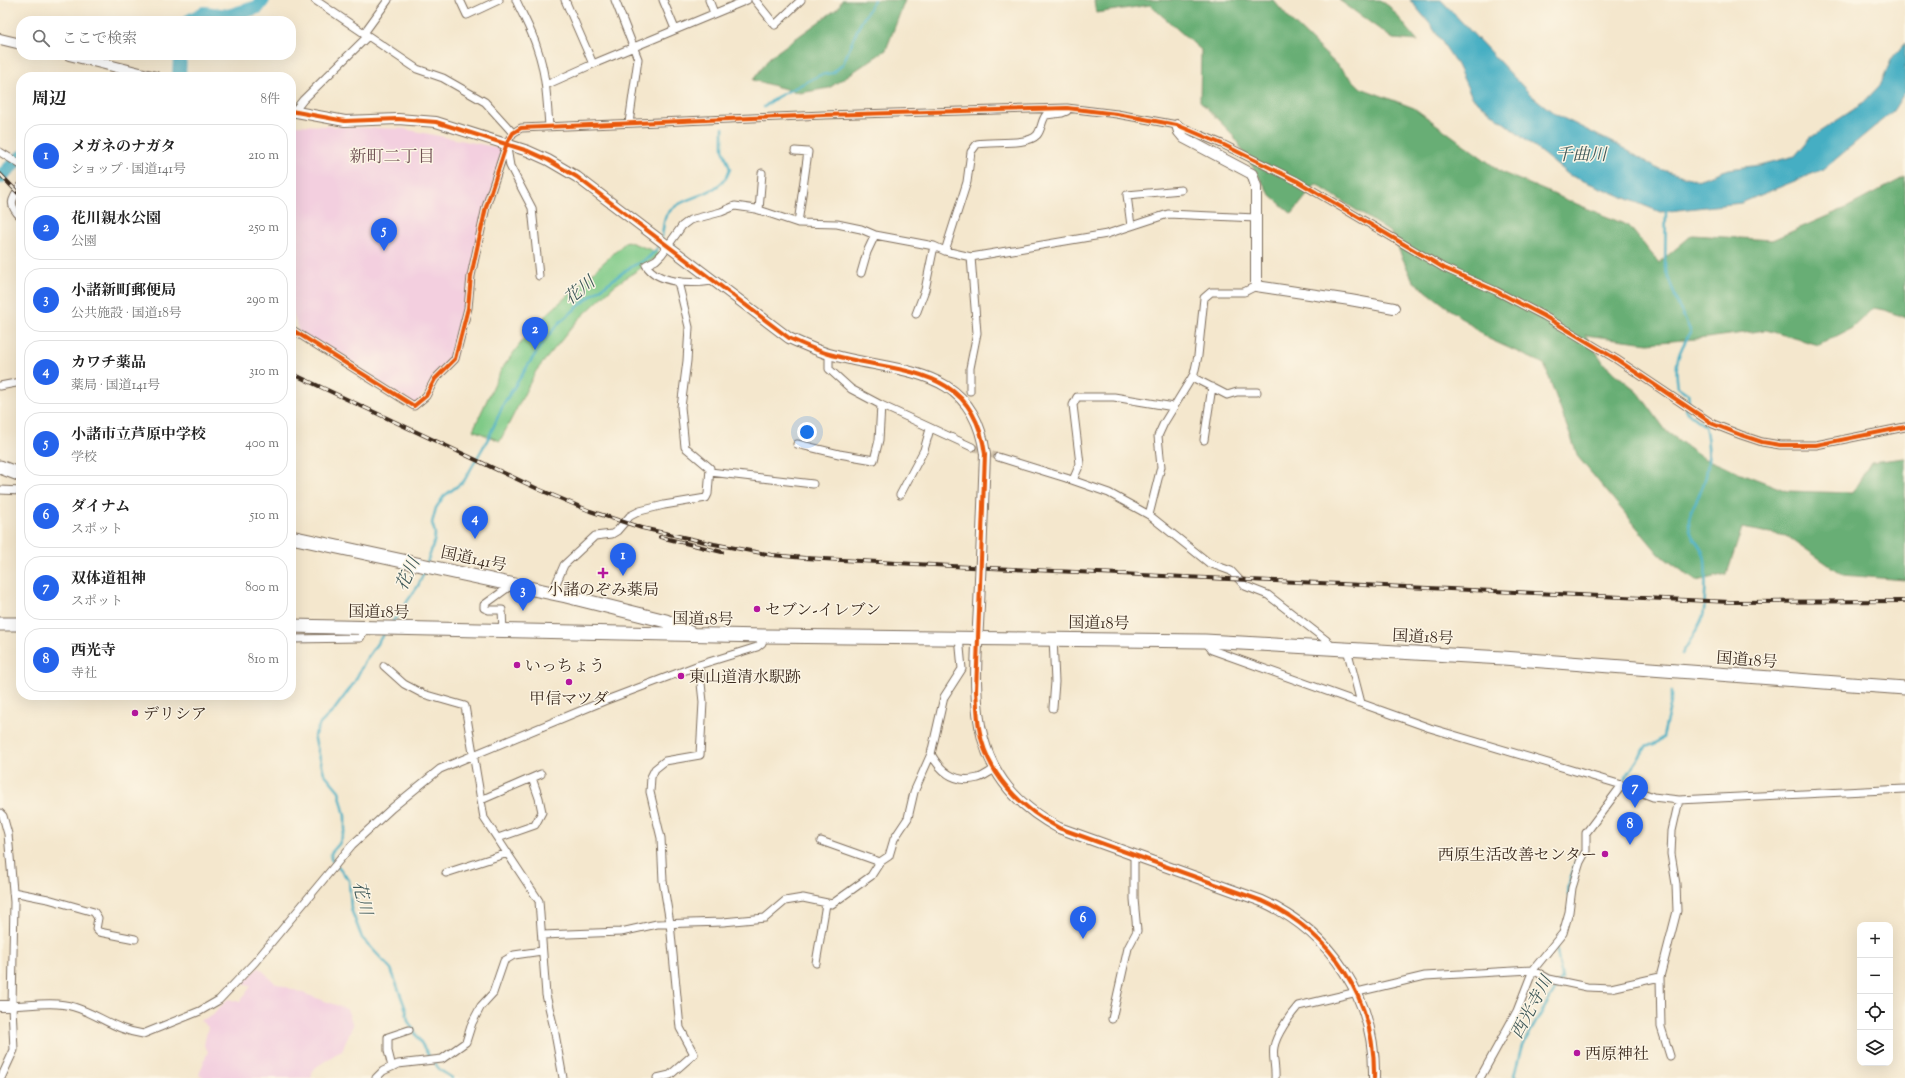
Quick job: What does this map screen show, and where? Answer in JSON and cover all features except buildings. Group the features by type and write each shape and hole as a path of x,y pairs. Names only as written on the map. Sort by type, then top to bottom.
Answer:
{"highway":[{"path":"0,467 16,473"},
{"name":"国道141号","path":"296,538 552,592 674,624 693,634"},
{"path":"645,634 650,627 650,617"},
{"path":"0,624 16,624"},
{"name":"国道18号","path":"296,626 764,636 978,637 1205,641 1503,658 1905,688"}],"street":[{"path":"315,0 417,69 443,78 485,102 513,133"},
{"path":"296,109 366,34 388,0"},
{"path":"460,0 467,15 499,0"},
{"path":"516,0 537,46 546,85 549,126"},
{"path":"565,0 593,64"},
{"path":"615,0 638,59 629,123"},
{"path":"662,0 675,29"},
{"path":"709,0 714,13"},
{"path":"546,85 634,46 747,0"},
{"path":"755,0 775,25 801,0"},
{"path":"0,39 16,43"},
{"path":"89,60 136,72"},
{"path":"946,251 967,182 971,152 977,144 987,142 1023,141 1036,136 1040,128 1041,121 1046,115 1062,113 1067,111 1068,108"},
{"path":"296,332 414,406 426,396 435,379 455,359 468,308 471,276 486,207 507,144 513,133 522,128 840,114 1068,108 1117,114 1176,125 1222,144 1297,181 1444,268 1496,291 1544,316 1616,359 1713,424 1741,436 1780,445 1820,444 1905,427"},
{"path":"296,114 345,121 398,119 436,122 507,144 548,160 571,174 790,338 829,354 928,376 945,384 956,392 968,407 980,427 985,454 976,691 979,728 984,746 994,769 1004,784 1019,800 1043,820 1059,828 1134,856 1253,897 1277,908 1308,929 1332,952 1348,974 1364,1007 1372,1036 1374,1078"},
{"path":"1176,125 1184,138 1252,174 1256,186 1256,286"},
{"path":"507,144 510,166 532,208 539,276"},
{"path":"795,151 808,152 798,223"},
{"path":"0,152 16,162"},
{"path":"758,210 762,173"},
{"path":"1131,226 1127,195 1181,190"},
{"path":"16,193 13,197 12,204 16,212"},
{"path":"712,281 678,282 650,272 646,265 656,260 665,245 682,226 690,220 735,206 744,206 798,223 837,224 861,229 876,235 934,246 946,251 972,257 1107,234 1168,214 1256,218"},
{"path":"861,273 867,252 876,235"},
{"path":"916,314 925,290 934,246"},
{"path":"970,391 970,368 977,333 972,257"},
{"path":"552,592 564,565 595,536 612,534 617,531 630,516 640,511 664,505 706,498 710,468 685,447 681,407 688,361 689,327 678,282"},
{"path":"1149,515 1161,467 1158,436 1164,423 1192,377 1198,356 1204,298 1211,292 1244,292 1256,286 1394,308"},
{"path":"829,354 829,369 851,389 882,406 972,447"},
{"path":"1192,377 1227,395 1237,392 1256,392"},
{"path":"0,386 16,383"},
{"path":"1204,440 1212,387"},
{"path":"1073,480 1080,464 1073,404 1077,398 1114,397 1174,407"},
{"path":"797,444 839,454 874,460 879,440 882,406"},
{"path":"900,494 924,450 930,428"},
{"path":"998,457 1073,480 1109,493 1149,515 1209,563 1231,571 1245,586 1268,595 1326,640 1333,648"},
{"path":"710,472 813,484"},
{"path":"0,490 16,491"},
{"path":"502,631 502,610 489,610 484,608 484,605 513,584"},
{"path":"296,639 360,638 366,627"},
{"path":"0,1006 61,1004 75,1007 111,1025 133,1033 143,1034 200,1012 219,1000 255,962 352,846 392,808 440,769 604,701 699,665 757,647 762,643 764,636"},
{"path":"542,935 621,932 670,923 724,922 765,918 784,901 803,898 826,904 832,904 871,876 880,862 889,856 894,839 908,818 914,792 931,754 944,697 962,669 959,637"},
{"path":"1053,638 1055,682 1053,708"},
{"path":"1205,641 1212,650 1430,728 1622,785 1653,797 1679,800 1905,789"},
{"path":"1347,648 1361,703"},
{"path":"657,1078 670,1075 694,1054 680,1028 670,923 663,882 661,838 650,792 651,777 655,769 665,761 700,755 703,702 699,665"},
{"path":"384,666 404,684 423,694 465,706 484,818 539,901 546,995 554,1028 563,1078"},
{"path":"931,754 938,767 950,775 964,780 979,778 994,769"},
{"path":"481,800 540,774"},
{"path":"498,838 535,825 542,812 532,778"},
{"path":"1480,1078 1517,1011 1533,970 1563,933 1569,912 1572,888 1580,862 1586,851 1586,832 1622,785"},
{"path":"1670,1056 1661,1027 1660,977 1676,911 1676,884 1671,854 1672,830 1679,800"},
{"path":"0,813 3,816 8,834 13,892 12,1006 14,1050 1,1078"},
{"path":"821,841 880,862"},
{"path":"446,873 508,853"},
{"path":"1112,1019 1128,948 1137,931 1134,899 1134,856"},
{"path":"13,892 48,899 94,912 98,918 96,929 99,932 134,939"},
{"path":"816,963 826,904"},
{"path":"376,1078 383,1071 398,1064 442,1059 466,1042 472,1023 481,1006 493,993 504,962 514,955 542,951"},
{"path":"1275,1078 1276,1069 1274,1047 1283,1027 1298,1006 1425,976 1533,970 1549,979 1587,987 1611,988 1660,977"},
{"path":"392,1067 388,1051 388,1036 409,1030"}],"shaded area":[{"path":"296,126 404,129 500,148 507,143 483,226 455,359 435,379 414,406 299,334 296,323"},
{"path":"259,967 275,983 347,1009 353,1025 342,1050 313,1069 311,1078 206,1078 199,1075 208,1051 204,1045 208,1027 200,1020 210,1017 228,999 240,1002 251,986 242,984"}],"green space":[{"path":"842,0 905,0 886,50 829,88 800,93 753,80 770,57 838,8"},
{"path":"1094,0 1273,0 1292,22 1361,88 1414,108 1503,173 1629,226 1659,263 1692,235 1772,240 1846,208 1905,177 1905,318 1885,310 1873,308 1852,328 1819,345 1766,330 1707,338 1648,343 1585,335 1605,365 1638,392 1667,432 1705,459 1787,491 1852,493 1871,462 1905,458 1905,580 1843,575 1787,536 1742,528 1727,574 1696,581 1659,554 1578,457 1544,364 1489,339 1413,281 1391,233 1316,184 1292,214 1271,196 1232,134 1200,101 1201,50 1150,5 1096,13"},
{"path":"1339,0 1380,0 1390,7 1418,41 1393,39"},
{"path":"627,241 662,254 615,285 578,320 536,371 500,441 473,430 501,370 531,329"}],"water":[{"name":"千曲川","path":"1410,0 1441,0 1531,95 1555,114 1625,149 1656,168 1697,180 1729,169 1760,165 1795,156 1810,138 1862,104 1880,85 1892,58 1905,43 1905,92 1893,111 1824,169 1741,203 1660,212 1569,175 1472,97 1456,63 1430,24"}],"waterway":[{"path":"228,16 258,7 263,0"},
{"name":"花川","path":"764,107 777,97 820,75 833,73 843,64 858,28 874,0"},
{"path":"198,16 204,13 228,16"},
{"path":"179,72 180,60"},
{"name":"花川","path":"662,237 665,218 672,209 678,204 718,186 727,177 730,169 723,149 723,128"},
{"path":"0,177 16,162"},
{"name":"西光寺川","path":"1666,209 1665,268 1679,307 1691,332 1678,358 1678,387 1688,394 1689,402 1685,409 1690,415 1705,426 1708,442 1708,467 1704,483 1692,509 1689,520 1690,531 1702,550 1705,560 1704,611 1699,626 1682,654"},
{"name":"花川","path":"427,563 434,542 435,533 432,523 436,508 444,496 464,481 489,437 504,403 543,342 560,322 592,295 629,268 648,258 657,249 660,242"},
{"name":"花川","path":"392,623 418,586 425,570"},
{"name":"花川","path":"385,632 365,661 354,683 334,710 320,724 314,736 324,773 339,791 345,816 345,830 339,844 331,853 331,859 349,880 351,909 362,938 391,969 406,1010 408,1021 429,1056 440,1070 452,1078"},
{"name":"西光寺川","path":"1624,780 1646,747 1656,743 1663,737 1671,702 1671,691"},
{"name":"西光寺川","path":"1568,895 1569,884 1577,858"},
{"name":"西光寺川","path":"1516,1078 1514,1075 1522,1046 1562,978 1556,946"}],"tunnel":[{"path":"972,447 998,457"}],"railway":[{"path":"0,174 16,191"},
{"path":"296,375 538,489 590,511 642,528 772,555 970,567 1730,602 1905,601"},
{"path":"660,537 722,552"}],"cycle path":[{"path":"296,332 414,406 426,396 435,379 455,359 468,308 471,276 486,207 507,143 513,133 521,128 824,115 1067,108 1117,114 1177,125 1222,144 1297,181 1444,268 1496,291 1544,316 1616,359 1713,424 1741,435 1762,442 1780,445 1816,445 1905,427"},
{"path":"296,112 345,121 398,119 436,122 528,151 548,160 577,177 789,338 829,354 905,370 928,377 948,388 965,403 978,424 985,454 976,691 978,723 983,744 989,760 997,774 1018,799 1045,820 1059,828 1262,901 1287,915 1309,931 1329,950 1345,972 1358,996 1367,1022 1373,1049 1374,1078"}],"place":[{"name":"小諸市立芦原中学校","path":"384,251"},
{"name":"花川親水公園","path":"535,350"},
{"name":"カワチ薬品","path":"475,539"},
{"name":"小諸のぞみ薬局","path":"603,573"},
{"name":"メガネのナガタ","path":"623,576"},
{"name":"セブン-イレブン","path":"757,609"},
{"name":"小諸新町郵便局","path":"523,611"},
{"name":"いっちょう","path":"517,665"},
{"name":"東山道清水駅跡","path":"681,676"},
{"name":"甲信マツダ","path":"569,682"},
{"name":"デリシア","path":"135,713"},
{"name":"双体道祖神","path":"1635,808"},
{"name":"西光寺","path":"1630,845"},
{"name":"西原生活改善センター","path":"1605,854"},
{"name":"ダイナム","path":"1083,939"},
{"name":"西原神社","path":"1577,1053"}],"district":[{"name":"新町二丁目","path":"392,156"}]}
